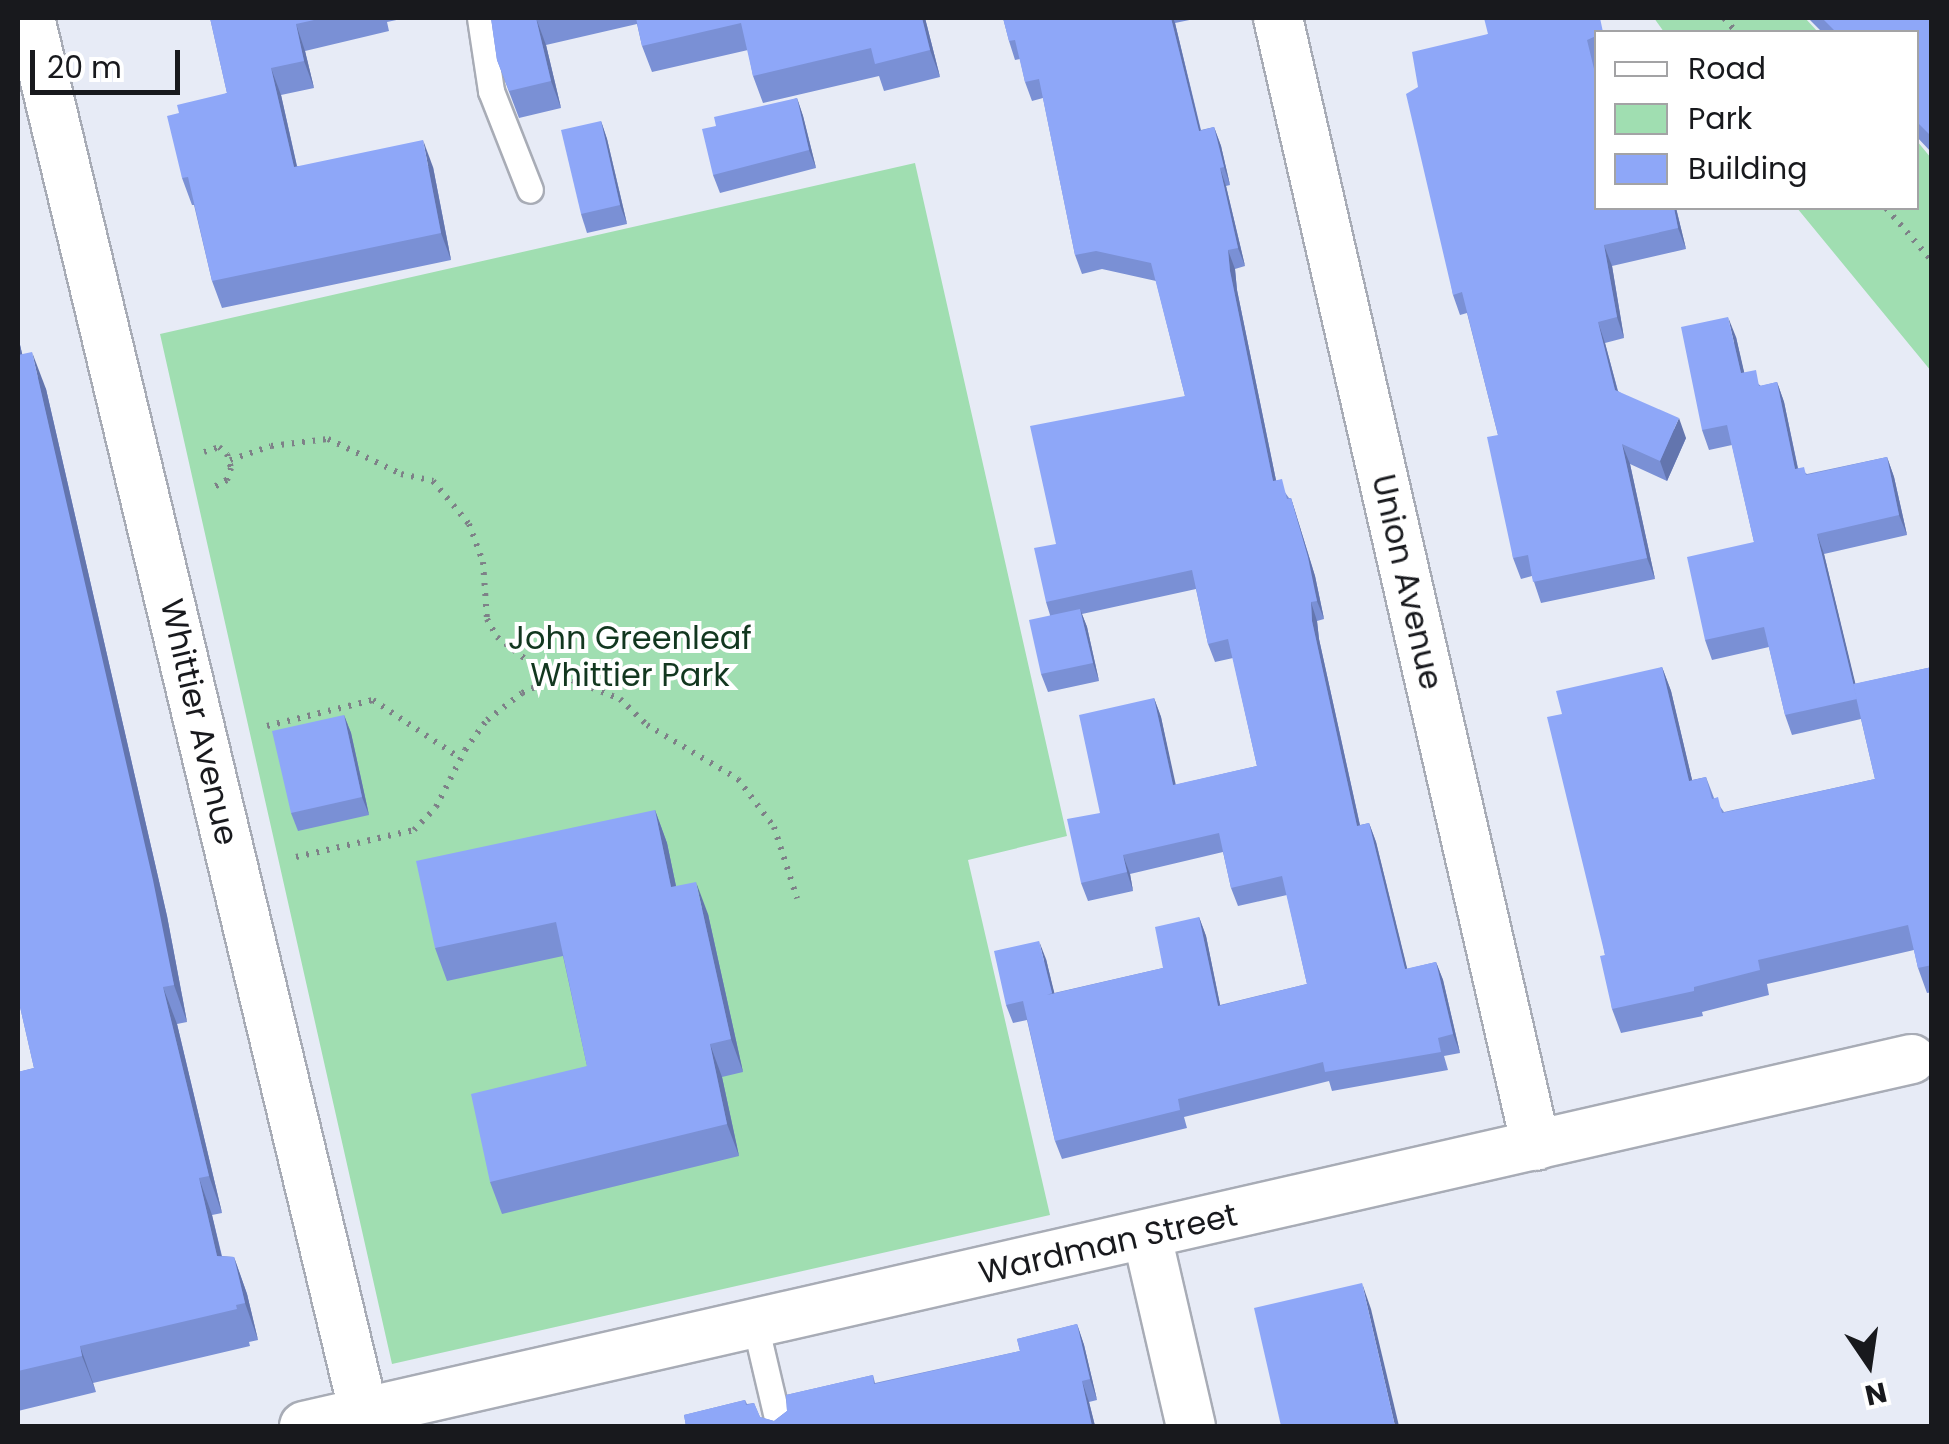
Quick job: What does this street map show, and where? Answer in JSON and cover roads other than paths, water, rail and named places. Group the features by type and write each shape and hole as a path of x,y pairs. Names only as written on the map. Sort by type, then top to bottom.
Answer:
{"street":[{"name":"Whittier Avenue","path":"30,18 366,1420"},
{"name":"Union Avenue","path":"1278,18 1536,1146"},
{"name":"Wardman Street","path":"304,1426 366,1420 756,1324 1912,1059"},
{"path":"1147,1236 1190,1426"}],"lane":[{"path":"480,18 492,90 530,190"},
{"path":"756,1324 779,1426"}],"park label":[{"name":"John Greenleaf Whittier Park","path":"630,658"}]}
